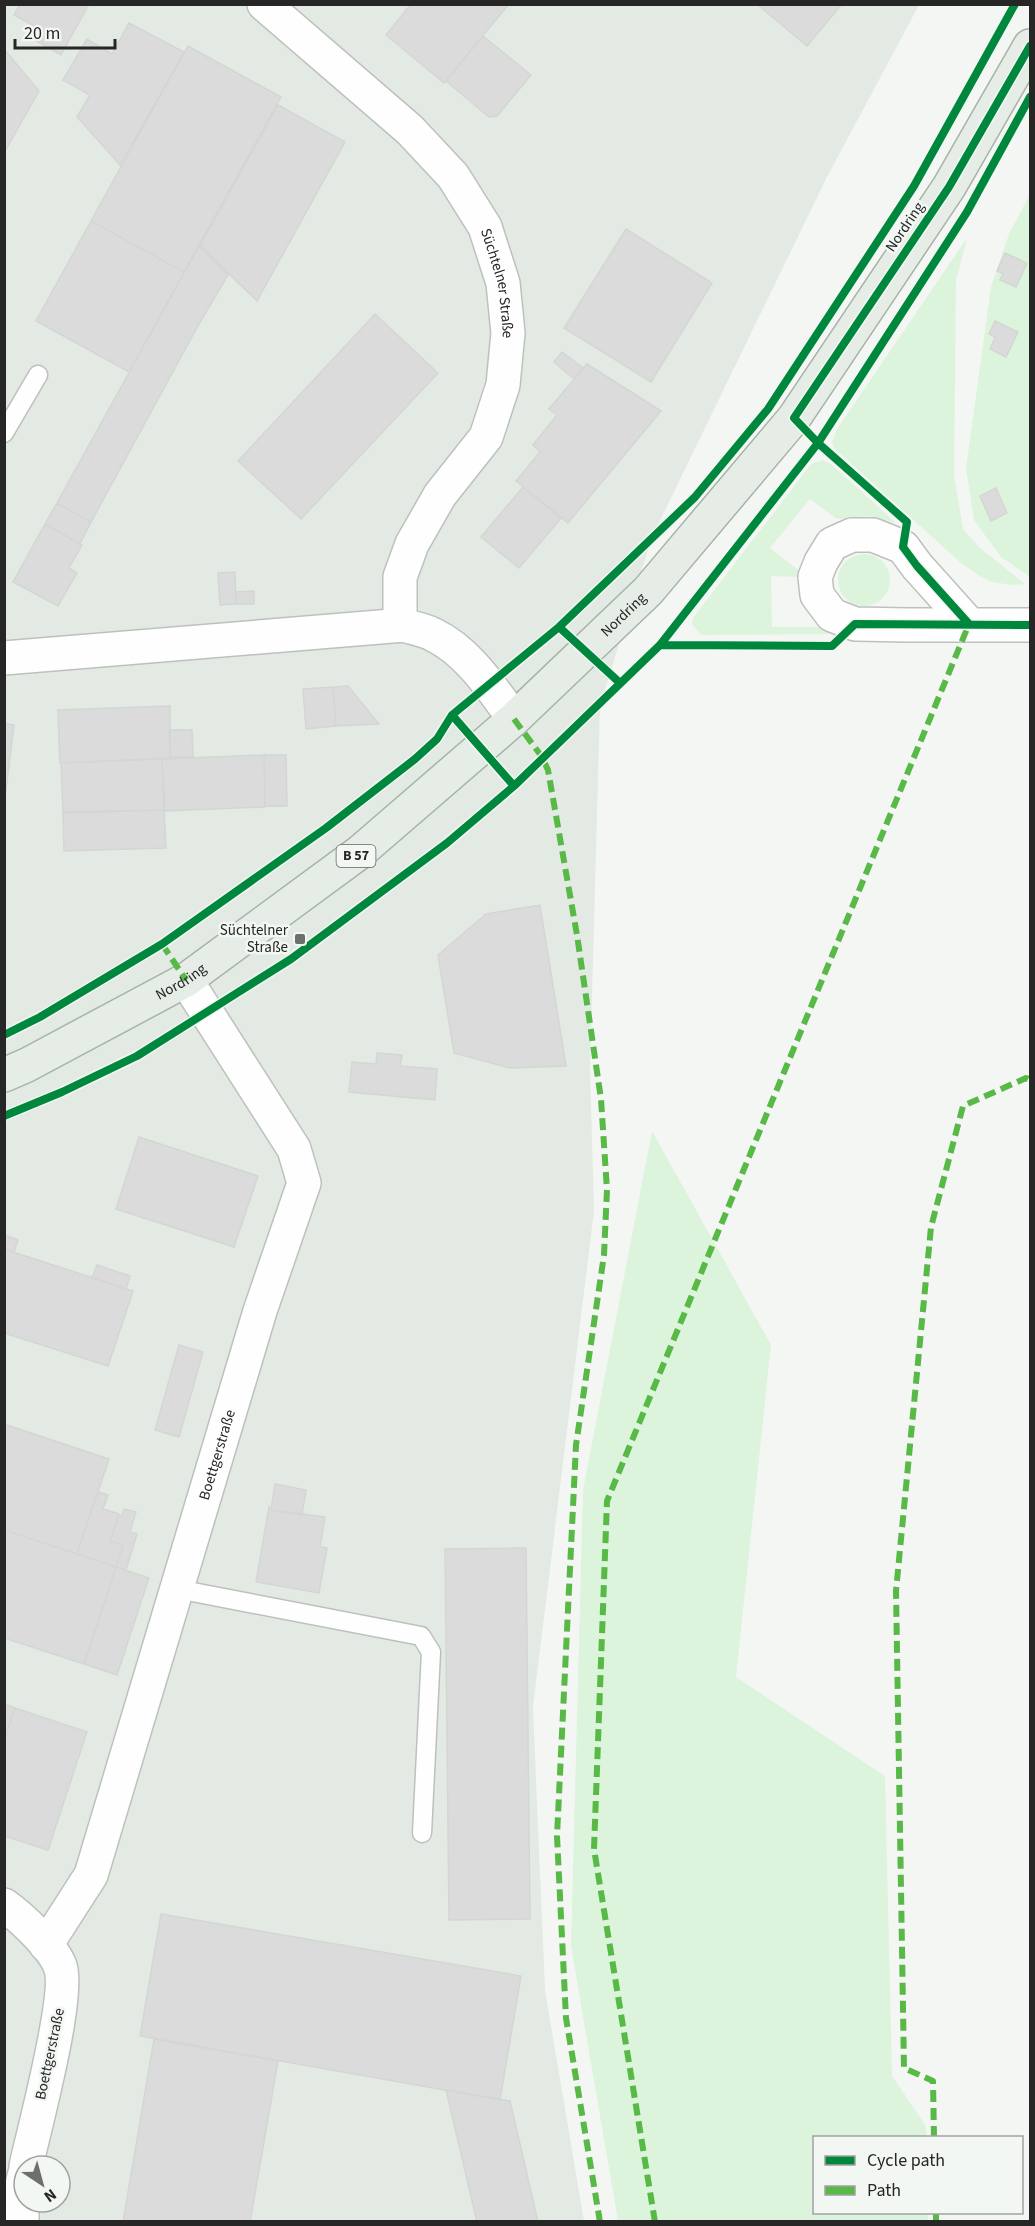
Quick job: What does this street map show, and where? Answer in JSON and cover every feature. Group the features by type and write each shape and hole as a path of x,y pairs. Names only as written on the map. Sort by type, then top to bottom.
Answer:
{"main road":[{"name":"Nordring","path":"4,1075 186,980 360,852 514,719 648,591 794,418 949,187 1030,46"}],"street":[{"name":"Süchtelner Straße","path":"264,4 410,130 453,176 485,227 503,283 508,333 503,385 486,437 440,495 412,544 400,577 400,626"},
{"path":"969,624 1030,625"},
{"path":"4,658 404,625 432,634 457,650 489,685 514,719"},
{"name":"Boettgerstraße","path":"46,1945 91,1875 260,1311 304,1183 294,1149 186,980"},
{"name":"Boettgerstraße","path":"4,1905 46,1945 61,1967 61,2005 29,2154"}],"lane":[{"path":"4,433 38,375"},
{"path":"177,1589 422,1636 431,1652 422,1833"}],"shaded area":[{"path":"5,5 919,5 826,179 652,537 600,706 590,1069 594,1211 533,1707 545,1990 584,2221 5,2222"}],"green space":[{"path":"1030,194 1030,577 1001,557 974,520 966,468 991,287 1009,234"},
{"path":"967,238 956,281 954,476 963,529 980,548 1025,584 992,582 960,562 834,448 832,442 837,429"},
{"path":"823,460 831,464 895,522 869,516 837,519 810,499 770,548 801,572 800,577 771,576 772,627 825,627 834,634 701,635 692,624 693,618 811,464"},
{"path":"864,554 874,556 882,562 888,570 890,580 888,590 882,598 874,604 864,606 854,604 846,598 840,590 838,580 840,570 846,562 854,556"},
{"path":"652,1131 771,1345 736,1677 885,1776 892,2076 926,2126 926,2136 813,2136 813,2214 928,2214 928,2221 618,2221 571,1946 583,1490"}],"building":[{"path":"20,4 89,4 61,55 33,39 40,29 14,15"},
{"path":"411,4 509,4 444,83 386,35"},
{"path":"757,4 842,4 807,46"},
{"path":"129,23 184,52 120,165 77,117 90,95 63,80 87,39 112,54"},
{"path":"483,36 531,75 497,116 489,117 446,81"},
{"path":"188,46 281,97 184,272 91,221"},
{"path":"4,49 39,91 4,153"},
{"path":"278,105 345,142 257,301 200,246"},
{"path":"91,221 184,272 129,372 36,321"},
{"path":"626,229 712,283 651,382 564,328"},
{"path":"199,246 228,275 91,522 57,503"},
{"path":"1005,253 1027,263 1016,287 1000,280 1003,274 997,271"},
{"path":"375,314 438,373 301,519 238,461"},
{"path":"995,321 1018,332 1006,357 990,349 995,337 989,334"},
{"path":"562,352 583,368 574,379 554,362"},
{"path":"587,364 661,411 568,523 516,481 540,452 533,445 557,415 549,409"},
{"path":"523,487 561,518 519,568 481,537"},
{"path":"996,488 1007,513 991,521 980,496"},
{"path":"57,503 91,522 80,544 45,524"},
{"path":"45,524 82,545 69,568 77,573 58,606 13,582"},
{"path":"235,572 236,604 220,605 218,573"},
{"path":"254,591 254,604 236,604 236,592"},
{"path":"348,686 379,724 336,726 333,687"},
{"path":"333,687 336,726 306,729 303,689"},
{"path":"170,706 170,758 60,763 58,710"},
{"path":"4,723 14,725 4,805"},
{"path":"169,730 192,730 193,757 170,757"},
{"path":"264,755 265,807 165,811 162,759"},
{"path":"264,755 286,755 287,806 265,806"},
{"path":"162,759 164,810 63,813 61,763"},
{"path":"164,810 166,848 64,851 63,812"},
{"path":"540,905 566,1066 510,1068 454,1053 438,955 486,914"},
{"path":"377,1053 402,1055 400,1066 437,1069 435,1100 349,1092 352,1062 376,1064"},
{"path":"139,1137 258,1176 234,1247 116,1209"},
{"path":"4,1235 18,1240 14,1252 4,1249"},
{"path":"4,1249 133,1291 108,1366 4,1333"},
{"path":"97,1265 130,1276 126,1289 92,1278"},
{"path":"179,1345 203,1352 179,1437 155,1430"},
{"path":"4,1424 109,1459 77,1554 4,1530"},
{"path":"275,1484 306,1490 302,1515 271,1510"},
{"path":"98,1492 108,1495 103,1509 119,1514 110,1541 123,1545 116,1567 77,1554"},
{"path":"269,1507 271,1510 325,1517 320,1547 327,1548 319,1593 256,1582"},
{"path":"124,1509 136,1512 130,1532 137,1534 126,1570 116,1567 123,1545 110,1541 119,1515 122,1516"},
{"path":"4,1530 116,1567 84,1664 4,1638"},
{"path":"526,1548 530,1919 449,1920 445,1549"},
{"path":"116,1567 149,1578 117,1675 84,1664"},
{"path":"4,1704 15,1708 4,1741"},
{"path":"15,1708 87,1732 48,1850 4,1836 4,1741"},
{"path":"161,1914 521,1976 500,2100 140,2036"},
{"path":"154,2039 278,2061 250,2222 123,2222"},
{"path":"446,2090 510,2101 538,2222 477,2222"}],"marked path":[{"path":"655,2222 594,1849 607,1501 969,624"},
{"path":"514,719 542,757 548,770 577,935 601,1099 607,1190 604,1255 576,1445 557,1836 566,2018 600,2222"},
{"path":"162,944 186,980"},
{"path":"934,2136 933,2081 904,2068 896,1591 931,1227 963,1106 1026,1078 1030,1080"},
{"path":"936,2214 936,2222"}],"cycle path":[{"path":"4,1035 40,1017 162,944 326,828 415,759 437,739 452,715 559,627 695,497 768,409 914,186 1015,4"},
{"path":"969,624 903,547 907,522 818,443 794,418 949,187 1030,46"},
{"path":"4,1116 62,1092 137,1056 291,959 447,843 514,786 660,645 818,443 967,212 1030,97"},
{"path":"660,645 832,646 855,624 1030,625"},
{"path":"559,627 620,683"},
{"path":"452,715 514,786"}],"place":[{"name":"Süchtelner Straße","path":"300,939"}]}
